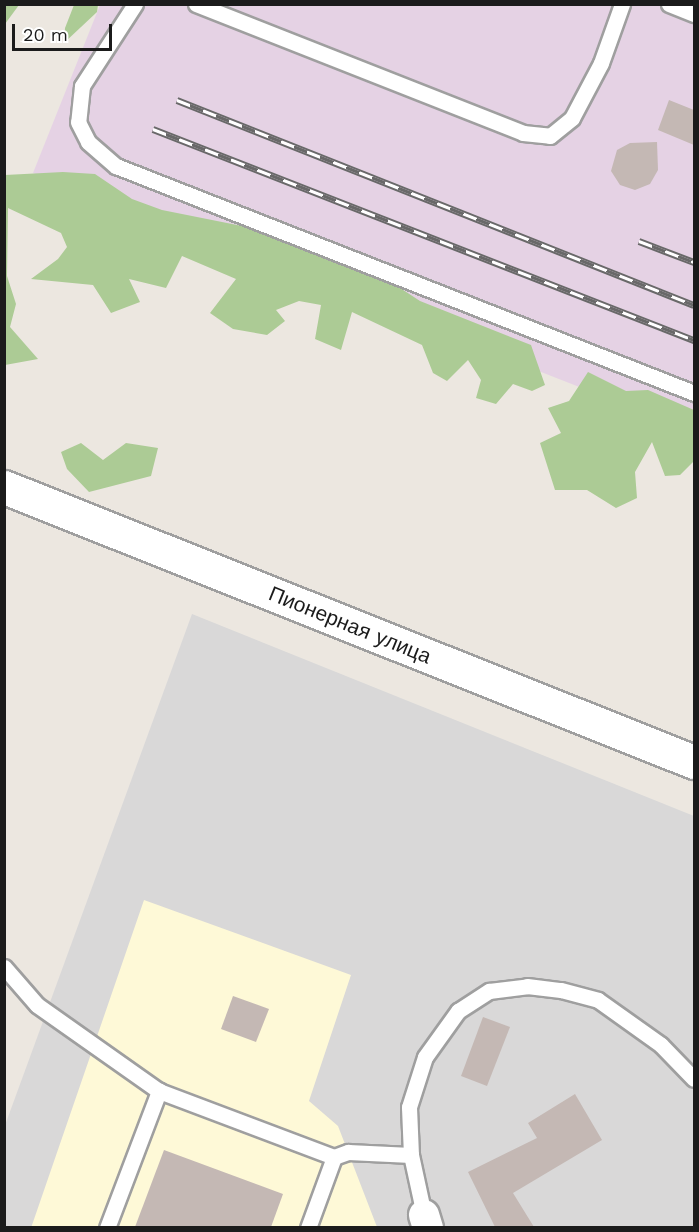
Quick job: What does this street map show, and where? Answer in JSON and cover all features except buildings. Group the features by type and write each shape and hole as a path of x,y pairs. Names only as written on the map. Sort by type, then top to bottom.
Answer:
{"street":[{"name":"Пионерная улица","path":"4,488 694,762"}],"lane":[{"path":"135,4 82,86 78,122 88,142 116,166 694,393"},
{"path":"196,4 523,133 550,136 572,118 601,63 622,4"},
{"path":"669,4 694,14"},
{"path":"4,967 37,1005 159,1090 334,1157 348,1152 411,1155"},
{"path":"426,1221 411,1155 410,1107 425,1057 458,1011 489,991 527,986 561,990 598,1000 661,1045 694,1079"},
{"path":"107,1227 159,1090"},
{"path":"308,1227 334,1157"}],"shaded area":[{"path":"100,5 694,5 694,432 33,173"},
{"path":"192,614 694,816 694,1227 5,1227 4,1128"},
{"path":"144,900 351,975 309,1101 338,1126 377,1227 31,1228"}],"green space":[{"path":"4,5 19,5 5,24"},
{"path":"74,5 98,5 97,12 64,43 65,28"},
{"path":"63,172 95,174 132,199 162,210 247,227 394,284 420,301 531,345 545,385 532,391 513,384 496,404 476,398 481,380 468,360 447,381 433,373 422,345 352,312 341,350 315,339 321,305 299,301 276,310 285,321 267,335 233,329 210,313 236,279 182,256 166,288 129,279 140,302 111,313 93,285 31,279 58,259 67,247 61,233 8,208 7,276 16,304 10,327 38,359 5,365 5,175"},
{"path":"588,372 626,391 648,390 694,410 694,461 680,475 665,476 652,442 635,472 637,498 616,508 587,490 555,490 540,443 561,433 548,408 569,401"},
{"path":"81,443 103,460 126,443 158,448 151,476 89,492 67,469 61,452"}],"railway":[{"path":"177,100 694,305"},
{"path":"153,129 694,340"},
{"path":"639,241 694,262"}]}
